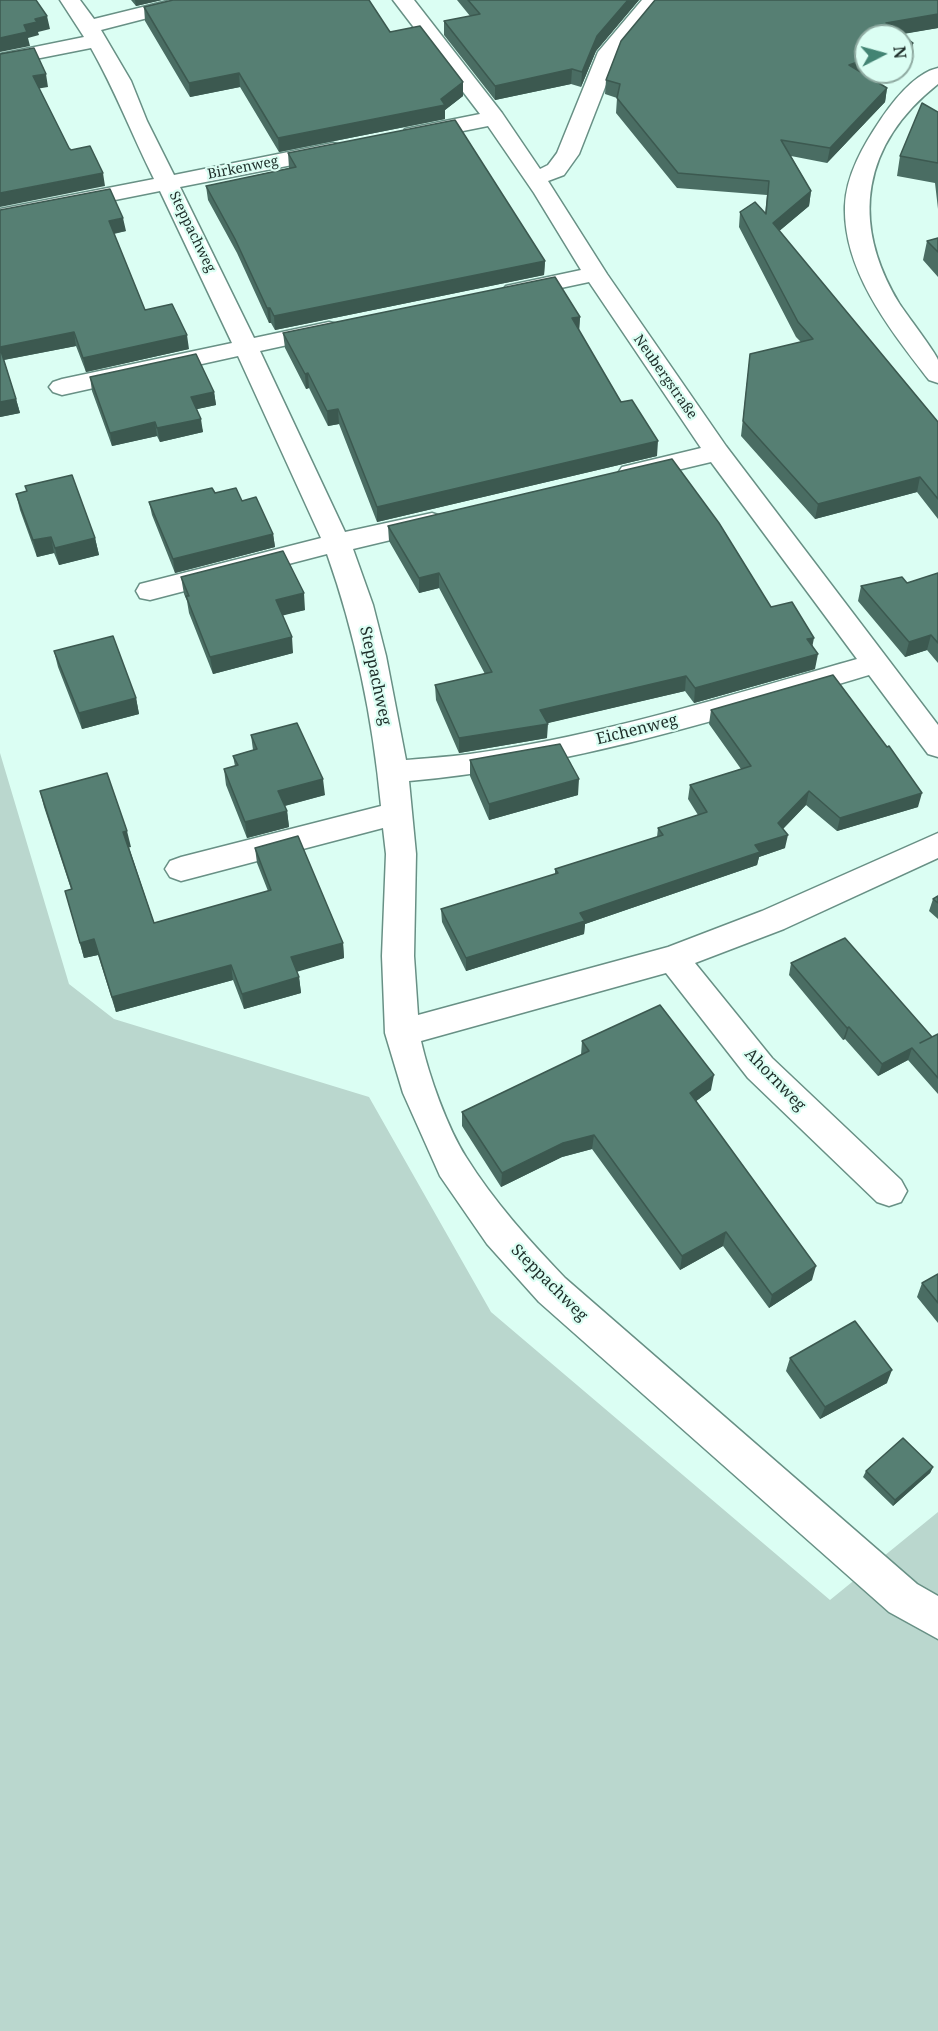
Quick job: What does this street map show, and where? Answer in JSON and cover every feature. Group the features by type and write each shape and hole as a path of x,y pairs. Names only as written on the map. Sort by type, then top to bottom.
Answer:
{"street":[{"name":"Steppachweg","path":"70,0 120,81 136,121 168,182 337,543 359,605 372,656 398,813 401,854 398,956 402,1033 420,1093 452,1165 500,1233 552,1290 903,1598 938,1619"},
{"path":"0,60 93,34 195,0"},
{"name":"Neubergstraße","path":"403,0 494,118 595,274 717,452 938,746"},
{"path":"535,179 556,170 568,154 608,52 653,0"},
{"path":"938,74 914,92 883,129 864,170 856,213 862,247 879,289 911,341 938,375"},
{"path":"389,139 494,118"},
{"name":"Birkenweg","path":"168,182 354,146"},
{"name":"Steppachweg","path":"0,216 168,182"},
{"path":"490,296 595,274"},
{"path":"62,387 350,325"},
{"path":"603,480 717,452"},
{"path":"150,591 337,543 457,516"},
{"name":"Eichenweg","path":"393,772 470,765 662,725 876,663"},
{"path":"181,869 398,813"},
{"path":"402,1033 673,958 773,920 938,845"},
{"name":"Ahornweg","path":"673,958 760,1068 889,1191"}],"shaded area":[{"path":"0,753 69,984 114,1019 369,1097 491,1312 830,1600 938,1512 938,2031 0,2031"}],"building":[{"path":"0,0 36,0 47,16 35,19 37,22 24,25 27,32 0,38"},
{"path":"173,0 369,0 390,32 420,26 463,82 441,99 445,105 278,138 239,73 189,83 144,7"},
{"path":"468,0 628,0 597,36 582,72 572,69 495,86 444,21 480,14"},
{"path":"655,0 938,0 938,14 887,24 854,24 854,63 849,65 854,68 854,84 880,84 887,88 830,148 781,140 811,191 773,223 938,422 938,499 920,477 818,504 743,421 750,354 813,339 798,322 740,212 755,202 766,214 769,181 678,173 617,98 620,84 606,80 621,41"},
{"path":"34,48 46,74 33,76 69,148 71,150 90,146 103,173 0,193 0,54"},
{"path":"922,103 938,112 938,163 900,156"},
{"path":"455,120 545,261 274,316 270,308 267,308 235,239 206,186 296,167 288,153"},
{"path":"110,189 123,218 109,221 145,310 172,304 187,335 83,358 74,332 0,347 0,210"},
{"path":"938,238 938,252 927,241"},
{"path":"555,277 580,317 572,318 621,402 632,400 658,441 377,507 338,409 327,411 308,373 305,374 283,333"},
{"path":"0,348 16,399 0,402"},
{"path":"196,354 214,392 191,397 201,419 157,428 155,422 110,433 90,377"},
{"path":"672,459 719,523 771,607 792,602 814,638 807,639 818,654 695,688 686,676 540,710 548,724 459,738 435,685 492,672 439,573 419,578 388,526"},
{"path":"72,475 95,538 55,548 51,537 33,540 16,494 27,491 25,486"},
{"path":"212,488 215,493 236,488 242,501 256,497 273,534 173,559 149,502"},
{"path":"283,551 304,593 276,600 292,637 210,657 181,577"},
{"path":"938,573 938,643 931,635 909,642 861,586 902,577 907,583"},
{"path":"113,636 136,698 79,713 54,651"},
{"path":"833,675 887,747 889,746 922,793 840,818 809,791 778,823 788,835 755,845 760,852 580,913 585,921 466,958 441,909 558,873 555,869 663,835 658,828 707,812 690,785 751,766 711,710"},
{"path":"297,723 323,779 278,791 287,811 245,822 224,769 238,765 233,756 257,749 251,735"},
{"path":"560,744 579,779 489,804 470,760"},
{"path":"107,773 127,831 123,832 154,923 271,890 255,848 298,836 343,943 291,957 299,977 242,994 231,965 112,997 94,939 80,943 65,891 72,889 40,791"},
{"path":"845,938 932,1037 938,1034 938,1078 912,1048 882,1064 849,1027 847,1028 791,963"},
{"path":"660,1005 714,1075 690,1093 816,1266 772,1295 726,1232 682,1256 594,1135 563,1143 502,1173 462,1112 589,1051 582,1041"},
{"path":"938,1274 938,1303 922,1283"},
{"path":"855,1321 892,1370 825,1407 790,1358"},
{"path":"903,1438 933,1467 895,1500 866,1471"}]}
